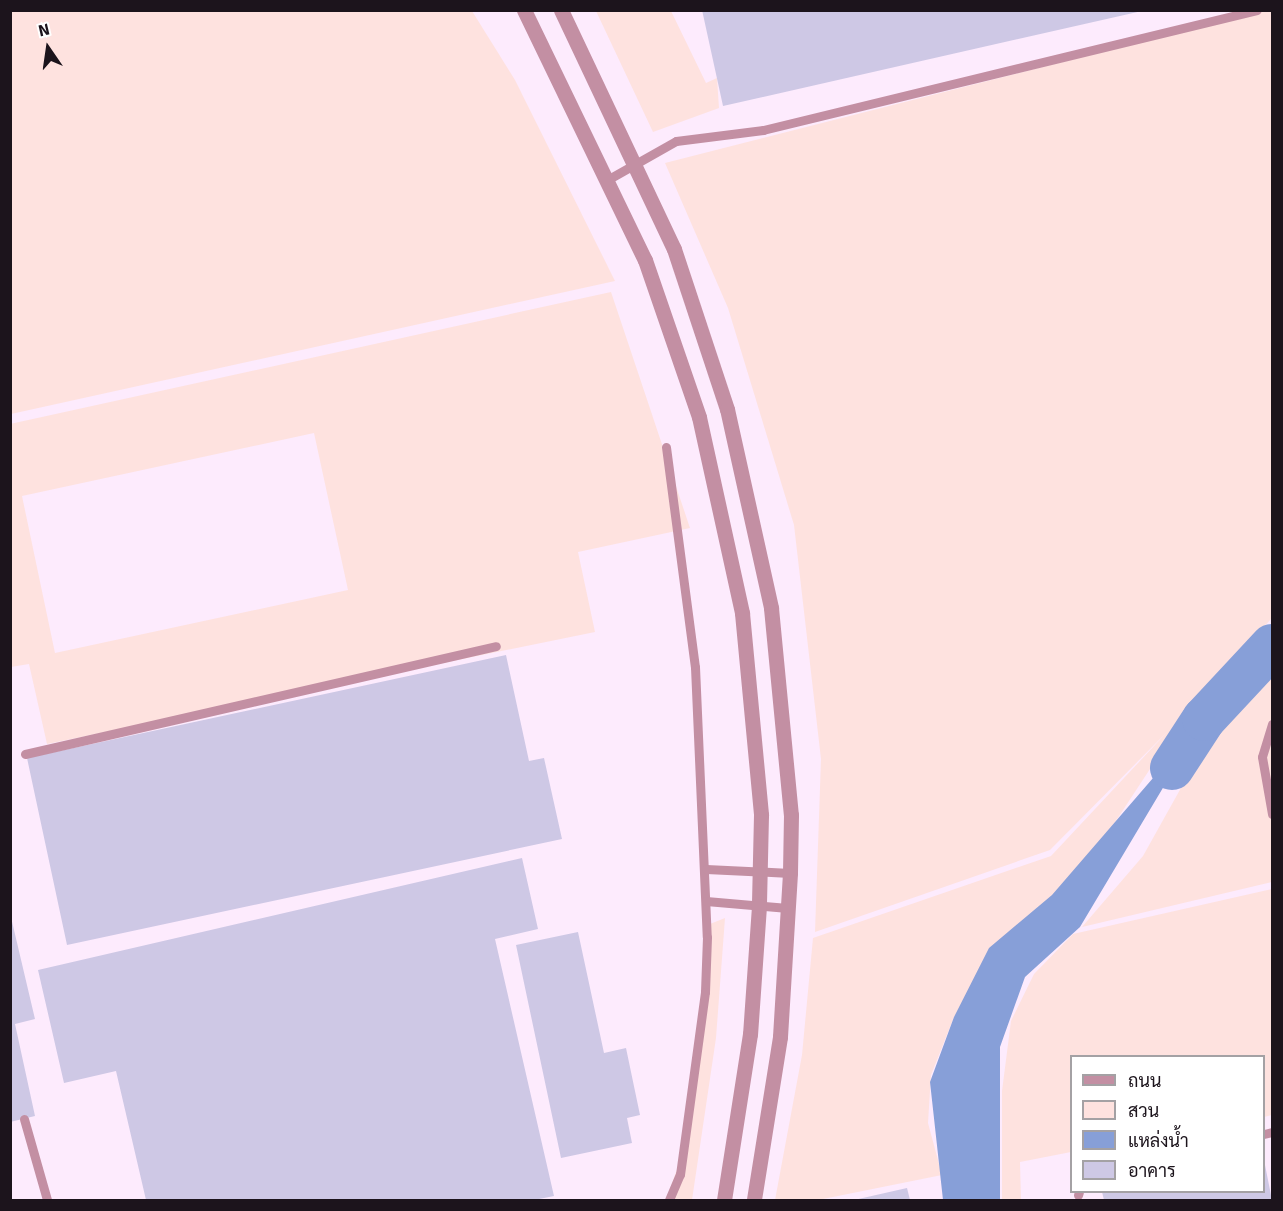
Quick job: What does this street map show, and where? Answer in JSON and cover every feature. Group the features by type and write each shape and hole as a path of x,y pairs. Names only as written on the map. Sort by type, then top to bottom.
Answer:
{"street":[{"path":"524,10 645,260 699,417 742,613 761,815 759,906 750,1034 724,1200"},
{"path":"561,10 674,249 728,410 771,608 788,780 790,873 780,1037 754,1200"}],"lane":[{"path":"607,180 676,141 763,130 1257,10"},
{"path":"666,447 695,667 706,869 705,992 680,1174 669,1200"},
{"path":"25,754 496,646"},
{"path":"1272,724 1262,757 1272,814"},
{"path":"706,869 790,873"},
{"path":"706,901 788,908"},
{"path":"24,1119 46,1200"}],"shaded area":[{"path":"10,11 1272,11 1272,1200 11,1200"}],"green space":[{"path":"10,11 472,11 515,80 615,281 11,414"},
{"path":"596,11 671,11 706,83 717,78 719,108 653,132"},
{"path":"1263,11 1272,11 1272,618 1194,702 1104,839 954,1017 931,1075 928,1123 942,1175 818,1200 775,1200 802,1055 813,938 1051,856 1168,731 1050,850 815,932 821,759 794,525 728,308 665,163"},
{"path":"611,292 690,528 578,552 595,632 47,744 29,664 11,667 10,424","holes":["314,433 348,590 55,653 22,496"]},
{"path":"1272,666 1272,882 1082,927 1143,856 1220,718"},
{"path":"1272,889 1272,1115 1265,1117 1265,1055 1070,1055 1070,1152 1020,1162 1021,1200 1002,1200 1002,1091 1011,1021 1034,974 1073,934"},
{"path":"725,918 716,1038 692,1200 666,1200 681,1158 710,924"}],"water":[{"path":"1204,719 1080,927 1025,977 1000,1047 1000,1200 943,1200 930,1082 954,1017 989,948 1052,895"}],"building":[{"path":"702,10 1142,10 1142,11 723,106"},
{"path":"506,655 529,761 544,758 562,839 67,945 27,758"},
{"path":"522,858 538,929 495,939 554,1196 534,1200 146,1200 116,1071 64,1083 38,970"},
{"path":"10,913 35,1019 15,1024 35,1116 10,1122"},
{"path":"578,932 604,1053 626,1048 640,1115 627,1118 632,1143 561,1158 516,945"},
{"path":"1265,1165 1272,1200 1104,1200 1102,1193 1265,1193"},
{"path":"907,1188 910,1200 854,1200"}],"waterway":[{"path":"1172,768 1204,719 1272,646"}]}
